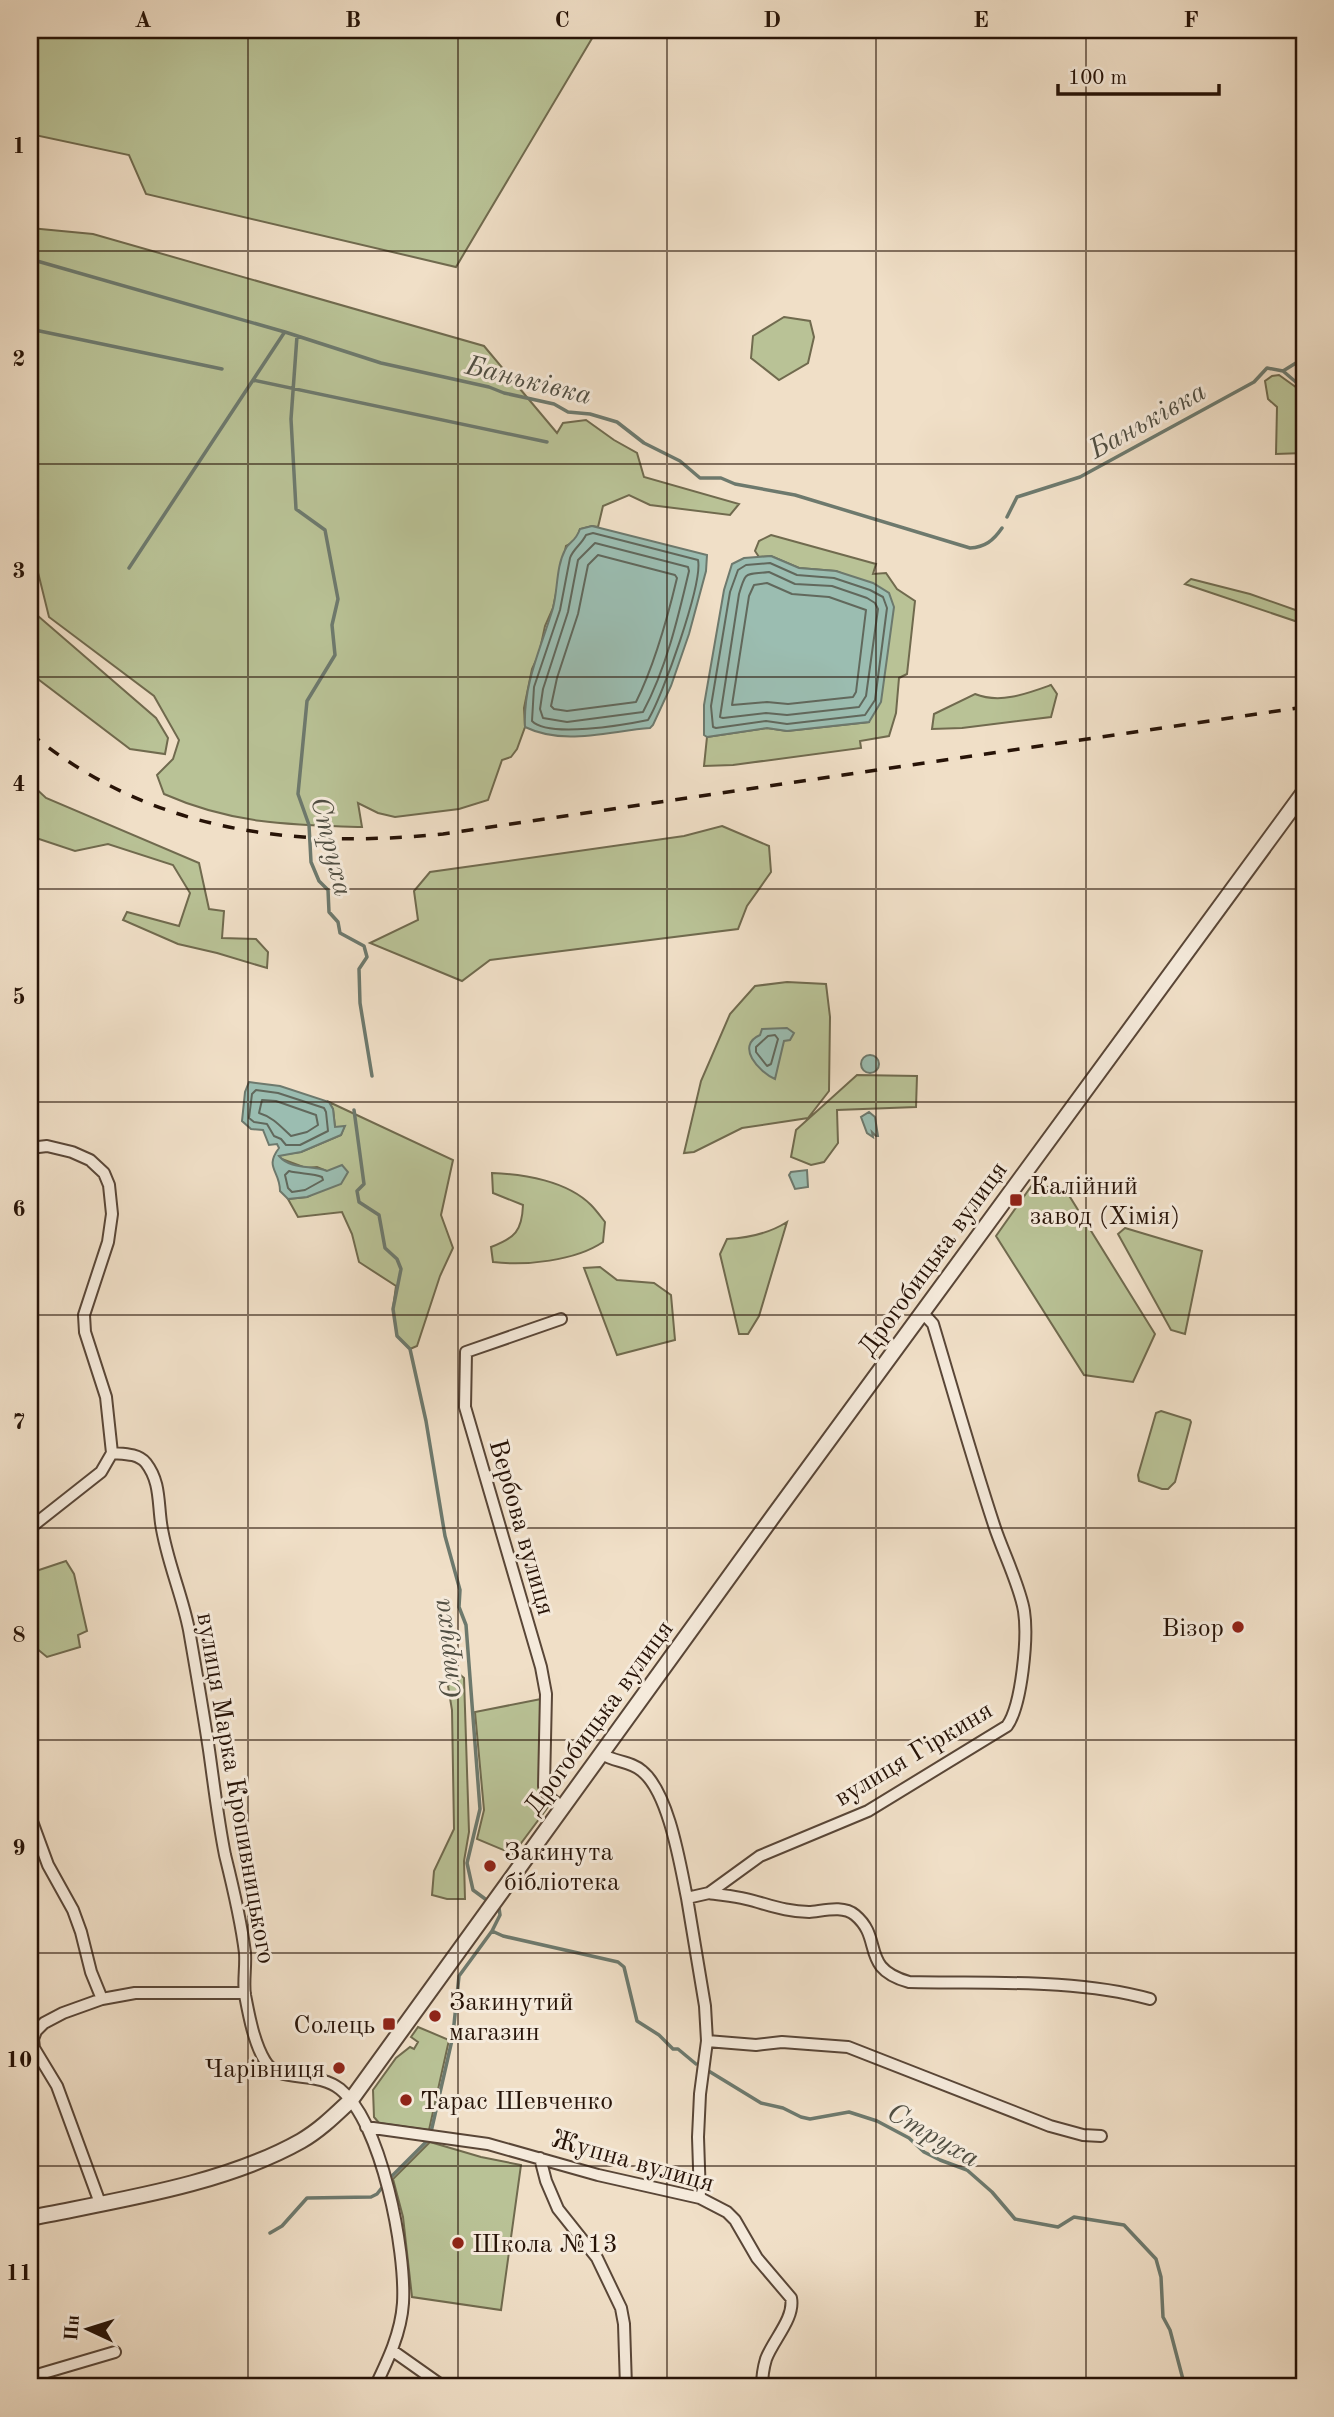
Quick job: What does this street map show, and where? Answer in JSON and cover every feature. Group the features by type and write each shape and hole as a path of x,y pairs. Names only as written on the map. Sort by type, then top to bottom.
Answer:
{"street":[{"name":"Дрогобицька вулиця","path":"30,2218 202,2180 265,2157 301,2141 322,2127 351,2100 561,1807 1304,792"},
{"path":"30,1148 47,1146 90,1160 104,1173 109,1185 112,1214 108,1242 85,1315 85,1332 106,1397 111,1453 101,1472 30,1528"},
{"name":"вулиця Гіркиня","path":"687,1898 709,1893 760,1856 868,1811 1007,1726 1013,1718 1018,1703 1026,1639 1024,1610 994,1526 933,1324 922,1312"},
{"name":"Вербова вулиця","path":"561,1319 466,1352 465,1407 541,1667 546,1694 544,1786 547,1796 561,1807"},
{"name":"вулиця Марка Кропивницького","path":"111,1453 137,1455 145,1462 160,1494 161,1523 188,1626 217,1819 245,1952 245,1993 259,2050 273,2071 314,2077 335,2085 351,2100"},
{"path":"602,1754 642,1770 649,1779 674,1835 705,2006 707,2041 698,2137 700,2197"},
{"path":"30,1816 48,1866 82,1932 91,1972 102,1999"},
{"path":"709,1893 787,1910 848,1911 857,1916 867,1930 882,1970 893,1978 909,1982 1042,1985 1100,1990 1150,1999"},
{"path":"100,2203 57,2085 34,2048 36,2031 44,2023 63,2013 102,1999 149,1992 245,1993"},
{"path":"707,2041 756,2045 782,2042 848,2047 1050,2126 1083,2135 1101,2136"},
{"path":"351,2100 366,2127 387,2182 403,2272 403,2304 393,2351 375,2387"},
{"name":"Жупна вулиця","path":"366,2127 488,2144 598,2175 700,2197 727,2212 735,2220 757,2258 791,2298 790,2312 766,2358 762,2387"},
{"path":"540,2158 546,2181 558,2208 597,2258 621,2308 626,2387"},
{"path":"393,2351 444,2387"},
{"path":"30,2377 116,2352"}],"green space":[{"path":"30,30 597,30 456,267 146,194 129,155 30,134"},
{"path":"30,228 93,234 484,346 557,433 563,423 586,420 637,453 644,477 739,504 730,515 650,505 629,495 603,506 598,527 580,529 576,541 566,546 553,608 532,669 524,708 525,727 517,749 511,757 502,760 488,800 459,809 395,817 378,813 358,803 362,827 261,821 213,812 189,804 164,794 157,775 173,759 179,740 154,696 49,617 30,540"},
{"path":"784,317 810,321 814,337 808,363 779,380 751,358 753,336"},
{"path":"1279,375 1304,393 1304,453 1276,454 1277,407 1268,399 1265,381"},
{"path":"771,535 876,564 873,574 886,573 897,589 915,601 907,674 899,678 896,713 889,736 860,741 861,748 733,765 704,766 707,737 767,728 787,731 869,722 853,578 836,571 799,568 771,556 759,557 755,551 759,541"},
{"path":"1191,579 1250,594 1304,613 1304,624 1185,584"},
{"path":"30,590 38,616 156,718 168,738 165,754 130,749 30,673"},
{"path":"1051,685 1057,694 1051,717 932,729 934,714 975,694 1003,698"},
{"path":"30,783 46,798 199,863 209,909 224,911 222,938 256,939 268,952 267,968 178,944 123,920 127,912 179,926 190,893 173,865 108,844 75,851 30,836"},
{"path":"722,826 769,846 771,872 747,906 738,929 490,960 462,981 370,943 418,920 414,891 430,872 684,836"},
{"path":"787,982 826,984 830,1017 829,1091 808,1118 742,1128 694,1152 684,1153 701,1081 730,1014 755,986"},
{"path":"857,1075 917,1076 916,1107 837,1110 838,1143 824,1162 811,1165 791,1157 796,1130"},
{"path":"329,1102 453,1160 441,1215 453,1248 440,1276 417,1346 410,1349 397,1336 393,1309 396,1286 359,1262 352,1234 342,1212 298,1217 288,1199 307,1197 323,1189 327,1171 317,1167 306,1168 279,1158 279,1155 301,1152 341,1135 344,1127 335,1127 333,1109"},
{"path":"492,1173 544,1180 570,1190 593,1207 605,1222 603,1242 578,1254 550,1261 493,1262 491,1247 516,1232 523,1205 493,1193"},
{"path":"1032,1185 1065,1189 1155,1334 1133,1382 1084,1375 996,1236"},
{"path":"787,1222 759,1316 748,1334 739,1334 720,1254 727,1239 758,1235"},
{"path":"1125,1228 1202,1251 1185,1334 1171,1330 1118,1234"},
{"path":"600,1267 617,1280 654,1283 671,1295 675,1340 617,1355 584,1268"},
{"path":"1161,1411 1191,1422 1175,1482 1168,1489 1139,1481 1138,1475 1156,1413"},
{"path":"66,1561 74,1574 87,1631 78,1635 80,1647 47,1657 30,1643 30,1573"},
{"path":"458,1673 464,1678 469,1832 464,1861 465,1899 447,1899 432,1895 434,1871 454,1829 452,1710 448,1686 452,1677"},
{"path":"541,1699 539,1785 540,1793 548,1807 513,1854 477,1839 484,1810 475,1712"},
{"path":"418,2027 449,2040 429,2130 379,2123 374,2117 373,2090 396,2058 410,2047 414,2049 418,2042 411,2037"},
{"name":"Школа №13","path":"430,2142 521,2165 501,2310 412,2297 403,2217 393,2179"}],"water":[{"path":"592,526 707,555 706,571 671,686 650,728 587,736 540,733 525,727 530,681 553,608 562,557 580,529"},
{"path":"771,556 799,568 836,571 873,583 889,593 894,607 881,702 869,722 787,731 767,728 707,737 704,735 704,705 724,590 732,564 744,558"},
{"path":"787,1028 794,1033 790,1040 784,1041 775,1079 757,1065 752,1058 750,1046 762,1029"},
{"path":"870,1055 876,1058 879,1064 876,1070 870,1073 864,1070 861,1064 864,1058"},
{"path":"249,1082 280,1086 329,1102 333,1109 335,1127 345,1126 341,1135 301,1152 279,1156 295,1165 327,1171 342,1165 348,1172 341,1184 307,1197 288,1199 280,1191 273,1165 279,1148 277,1144 269,1145 263,1130 251,1129 242,1121 245,1092"},
{"path":"869,1112 875,1117 878,1136 872,1132 873,1137 867,1133 861,1117"},
{"path":"807,1170 808,1187 795,1189 789,1175 791,1172"}],"waterway":[{"name":"Баньківка","path":"30,259 285,332 381,363 489,387 554,404 568,412 590,414 617,422 644,443 680,461 700,478 721,478 735,484 795,495 970,548 988,543 1002,528"},
{"path":"30,329 222,369"},
{"path":"129,568 284,333"},
{"name":"Струха","path":"297,336 291,419 296,509 325,530 338,599 332,625 335,655 307,701 298,794 309,825 311,862 319,881 328,890 329,912 338,922 340,933 364,946 367,957 359,969 360,1003 372,1076"},
{"path":"1283,371 1304,358"},
{"name":"Баньківка","path":"1007,517 1017,497 1080,477 1254,382 1267,368 1283,371 1304,389"},
{"path":"253,380 547,442"},
{"name":"Струха","path":"354,1110 364,1184 357,1191 359,1202 379,1215 385,1248 397,1259 401,1269 393,1309 397,1336 410,1349 426,1421 445,1536 460,1590 459,1607 466,1625 480,1809 467,1863 473,1890 488,1901"},
{"name":"Струха","path":"494,1905 499,1908 500,1915 492,1931 503,1936 618,1962 624,1967 637,2021 696,2064"},
{"path":"453,2034 459,1976 492,1931"},
{"path":"431,2132 452,2040"},
{"name":"Струха","path":"707,2070 761,2103 783,2108 801,2117 810,2119 849,2112 877,2121 909,2138 924,2152 967,2170 992,2192 1015,2219 1058,2227 1074,2217 1124,2225 1156,2259 1161,2277 1163,2317 1170,2330 1185,2387"},
{"path":"389,2179 428,2140"},
{"path":"270,2233 282,2226 307,2198 371,2197 384,2185"}],"railway":[{"path":"30,733 76,766 124,793 174,812 225,826 278,835 387,838 443,834 1304,707"}],"place":[{"name":"Калійний завод (Хімія)","path":"1016,1200"},
{"name":"Візор","path":"1238,1627"},
{"name":"Закинута бібліотека","path":"490,1866"},
{"name":"Закинутий магазин","path":"435,2016"},
{"name":"Солець","path":"389,2024"},
{"name":"Чарівниця","path":"339,2068"},
{"name":"Тарас Шевченко","path":"406,2100"},
{"name":"Школа №13","path":"458,2243"}]}
